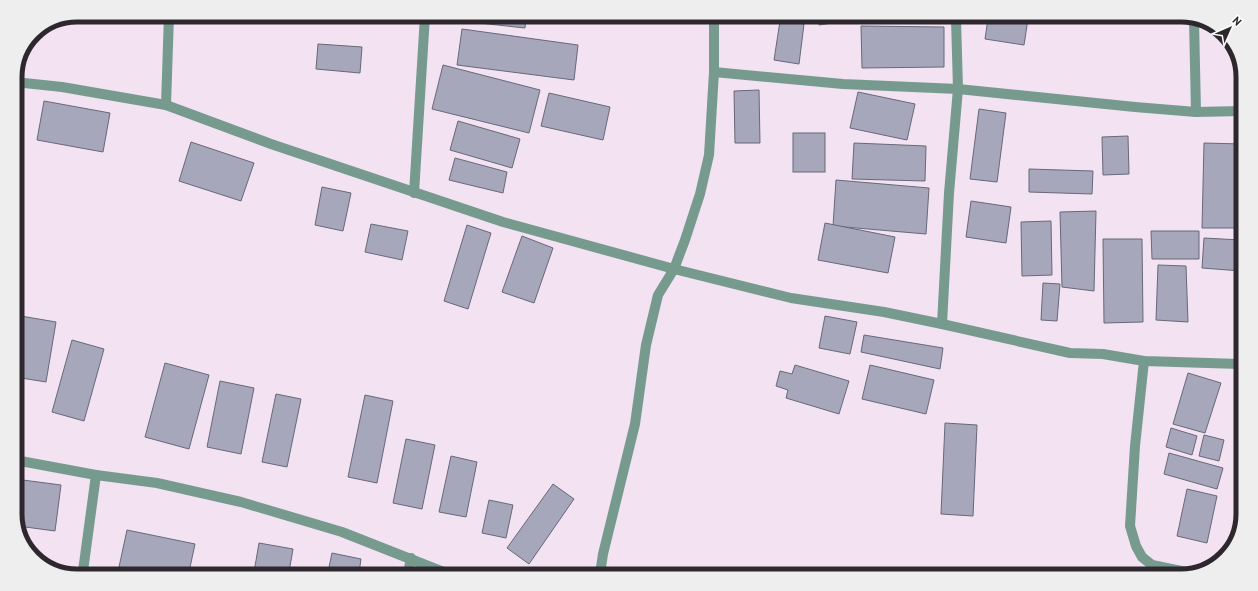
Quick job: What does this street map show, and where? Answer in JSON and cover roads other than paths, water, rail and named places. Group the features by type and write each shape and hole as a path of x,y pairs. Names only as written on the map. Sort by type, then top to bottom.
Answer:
{"street":[{"path":"166,105 169,22"},
{"path":"414,193 425,22"},
{"path":"601,569 603,554 635,424 646,345 658,295 674,269 700,194 709,155 714,72 714,22"},
{"path":"942,324 949,193 958,88 956,22"},
{"path":"1194,24 1196,112"},
{"path":"714,72 843,84 958,88 1135,108 1196,112 1236,111"},
{"path":"22,83 62,87 166,105 271,144 503,222 674,269 791,298 884,312 1070,353 1103,354 1144,361 1236,364"},
{"path":"1144,361 1135,446 1130,526 1136,546 1142,557 1152,564 1174,569"},
{"path":"22,461 96,475 157,483 241,502 342,532 437,569"},
{"path":"83,569 96,475"},
{"path":"409,569 411,558"}]}
